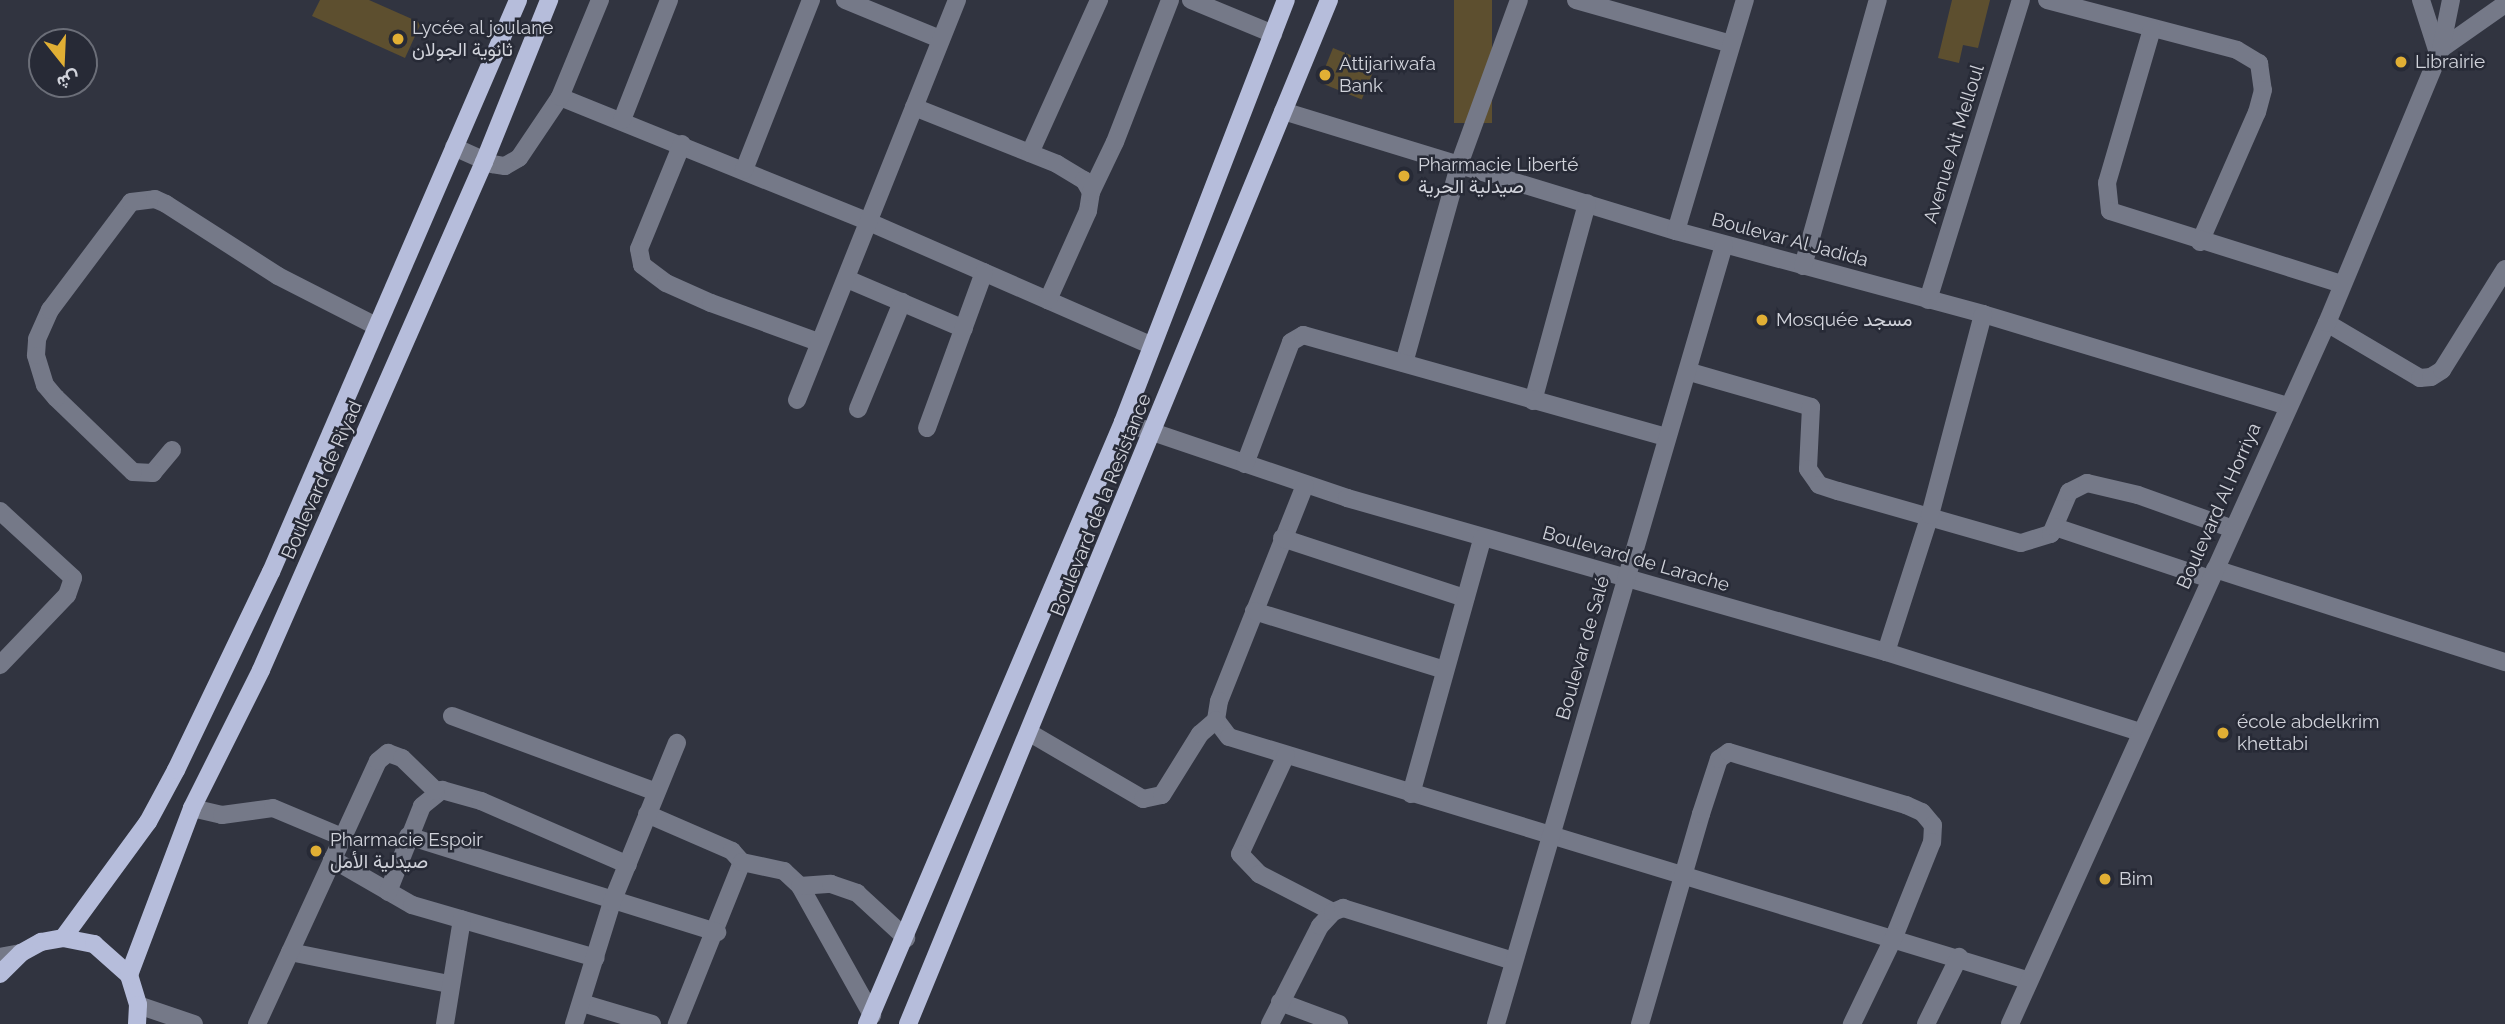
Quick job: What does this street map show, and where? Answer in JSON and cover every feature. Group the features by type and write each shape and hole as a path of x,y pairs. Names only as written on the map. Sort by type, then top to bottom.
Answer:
{"main road":[{"name":"Boulevard de Riyad","path":"63,938 148,822 176,770 271,572 518,0"},
{"name":"Boulevard de Riyad","path":"129,975 192,808 261,670 484,162 549,0"},
{"name":"Boulevard de la Resistance","path":"869,1019 906,938 1123,422 1150,345 1286,0"},
{"name":"Boulevard de la Resistance","path":"908,1024 1030,733 1329,0"},
{"path":"0,974 21,953 63,938 108,951 129,975 138,1005 137,1024"}],"street":[{"path":"454,147 484,162 505,166 519,158 560,97 600,0"},
{"path":"622,120 668,0"},
{"path":"744,170 811,0"},
{"path":"845,0 940,39"},
{"path":"797,400 957,0"},
{"path":"1030,153 1099,0"},
{"path":"1048,300 1082,227 1091,192 1115,142 1170,0"},
{"path":"1191,0 1273,34"},
{"path":"1404,363 1460,162 1519,0"},
{"path":"1576,0 1731,44"},
{"path":"1676,231 1745,0"},
{"path":"1803,266 1878,0"},
{"name":"Avenue Ait Melloul","path":"1928,300 2021,0"},
{"path":"2047,0 2237,50 2259,63 2263,74 2257,112 2200,242"},
{"path":"2421,0 2439,52 2505,4"},
{"name":"Boulevard Al Horriya","path":"2010,1024 2027,980 2139,732 2327,323 2439,52 2451,0"},
{"path":"2152,29 2107,183 2106,204 2117,215 2342,284"},
{"path":"560,97 682,144 869,222 1150,345"},
{"path":"914,107 1077,174 1091,192"},
{"name":"Boulevar Al Jadida","path":"1283,111 1460,162 1676,231 1983,314 2287,407"},
{"path":"682,144 639,249 642,265 666,283 710,303 818,342"},
{"path":"172,450 153,473 133,472 55,398 42,378 36,355 37,339 50,310 131,202 155,199 166,204 278,276 376,326"},
{"path":"1533,401 1587,203"},
{"name":"Boulevar de Salé","path":"1496,1024 1666,437 1690,372 1724,245"},
{"path":"2327,323 2420,378 2431,377 2442,370 2505,269"},
{"path":"928,428 984,272"},
{"path":"847,279 964,329"},
{"path":"858,410 902,302"},
{"path":"1886,652 1930,515 1983,314"},
{"path":"1245,464 1291,342 1298,337 1404,363 1666,437"},
{"path":"1690,372 1806,403 1814,414 1806,459 1819,485 2021,543 2043,539 2055,527 2069,492 2087,483 2138,495 2233,529"},
{"name":"Boulevard de Larache","path":"1123,422 1304,485 1482,539 1886,652 2139,732"},
{"path":"1030,733 1143,799 1163,795 1200,734 1216,720 1227,677 1304,485"},
{"path":"0,511 73,578 67,595 0,665"},
{"path":"2055,527 2505,662"},
{"path":"1282,538 1465,598"},
{"path":"1411,794 1482,539"},
{"path":"1254,611 1445,670"},
{"path":"452,716 656,792"},
{"path":"1216,720 1230,737 1286,755 1682,876 1894,937 2027,980"},
{"path":"574,1024 612,902 677,743"},
{"path":"257,1024 342,837 383,756 394,753 402,758 436,791 481,801 628,864"},
{"path":"1640,1024 1682,876 1719,759 1724,753 1735,753 1906,805 1930,817 1932,842 1894,937 1852,1024"},
{"path":"1286,755 1240,854 1259,873 1333,912 1352,909 1513,961"},
{"path":"388,892 422,806 436,791"},
{"path":"192,808 222,815 273,808 342,837"},
{"path":"647,814 732,851 742,862 785,871 800,886 869,1019"},
{"path":"408,836 612,902 717,932"},
{"path":"332,859 388,892 462,919 596,958"},
{"path":"677,1024 717,932 742,862"},
{"path":"800,886 831,884 857,893 906,938"},
{"path":"1270,1024 1320,926 1333,912"},
{"path":"445,1024 449,984 462,919"},
{"path":"290,951 449,984"},
{"path":"0,957 21,953"},
{"path":"1926,1024 1959,957"},
{"path":"1280,1002 1339,1024"},
{"path":"582,1003 652,1024"},
{"path":"138,1005 194,1024"}],"building":[{"path":"320,0 369,0 421,23 405,58 312,16"},
{"path":"1454,0 1492,0 1492,123 1454,123"},
{"path":"1952,0 1990,0 1978,48 1963,45 1959,63 1938,58"},
{"path":"1333,48 1376,65 1362,100 1319,82"}],"place":[{"name":"Lycée al joulane ثانوية الجولان","path":"398,39"},
{"name":"Librairie","path":"2401,62"},
{"name":"Attijariwafa Bank","path":"1325,75"},
{"name":"Pharmacie Liberté صيدلية الحرية","path":"1404,176"},
{"name":"Mosquée مسجد","path":"1762,320"},
{"name":"école abdelkrim khettabi","path":"2223,733"},
{"name":"Pharmacie Espoir صيدلية الأمل","path":"316,851"},
{"name":"Bim","path":"2105,879"}]}
